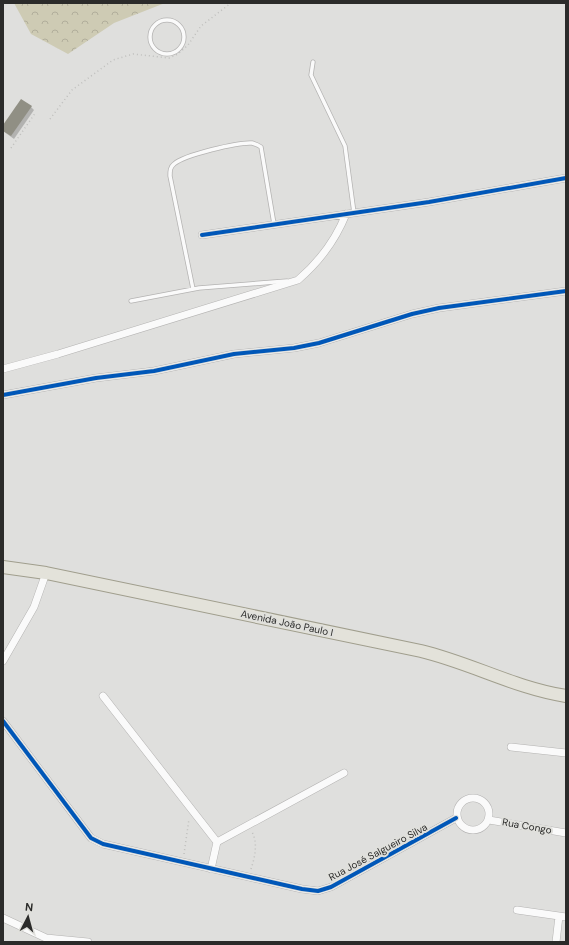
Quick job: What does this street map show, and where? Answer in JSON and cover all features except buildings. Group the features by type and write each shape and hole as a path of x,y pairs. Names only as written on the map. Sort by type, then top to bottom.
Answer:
{"main road":[{"name":"Avenida João Paulo I","path":"3,567 46,573 421,651 453,660 510,683 566,696"}],"street":[{"path":"202,235 354,213 566,178"},
{"path":"3,369 58,354 298,280 307,272 338,233 346,214"},
{"path":"3,395 96,378 154,371 234,354 294,348 340,338 412,314 439,308 566,291"},
{"path":"3,661 32,612 46,573"},
{"path":"104,696 217,842"},
{"name":"Rua José Salgueiro Silva","path":"3,720 92,838 103,844 302,889 318,891 331,887 456,818"},
{"path":"511,747 566,753"},
{"path":"217,842 344,773"},
{"path":"472,798 480,799 486,804 489,812 489,820 485,826 478,830 470,829 460,824 456,818 455,812 458,806 464,800 472,798"},
{"name":"Rua Congo","path":"489,820 566,833"},
{"path":"211,869 217,842"},
{"path":"517,910 563,917 556,942"},
{"path":"3,918 44,940 88,942"}],"lane":[{"path":"165,20 179,24 182,28 184,42 178,50 169,54 156,49 152,45 150,36 156,23 165,20"},
{"path":"314,62 311,75 345,146 354,213"},
{"path":"193,289 170,176 170,169 173,165 189,156 245,144 257,144 261,147 274,224"},
{"path":"131,301 193,289 233,284 298,280"}],"path":[{"path":"50,119 72,90 114,60 133,54 169,58 178,54 188,45 201,26 231,3"},
{"path":"11,148 36,112"},
{"path":"182,862 188,821 193,811"},
{"path":"248,826 255,838 255,857 248,876"}],"green space":[{"path":"14,3 165,3 114,23 68,54 31,34"}],"cycle path":[{"path":"202,235 429,202 566,178"},
{"path":"3,395 96,378 154,371 234,354 294,348 319,343 412,314 439,308 566,291"},
{"path":"3,721 91,838 103,844 302,889 318,891 331,887 456,818"}]}
